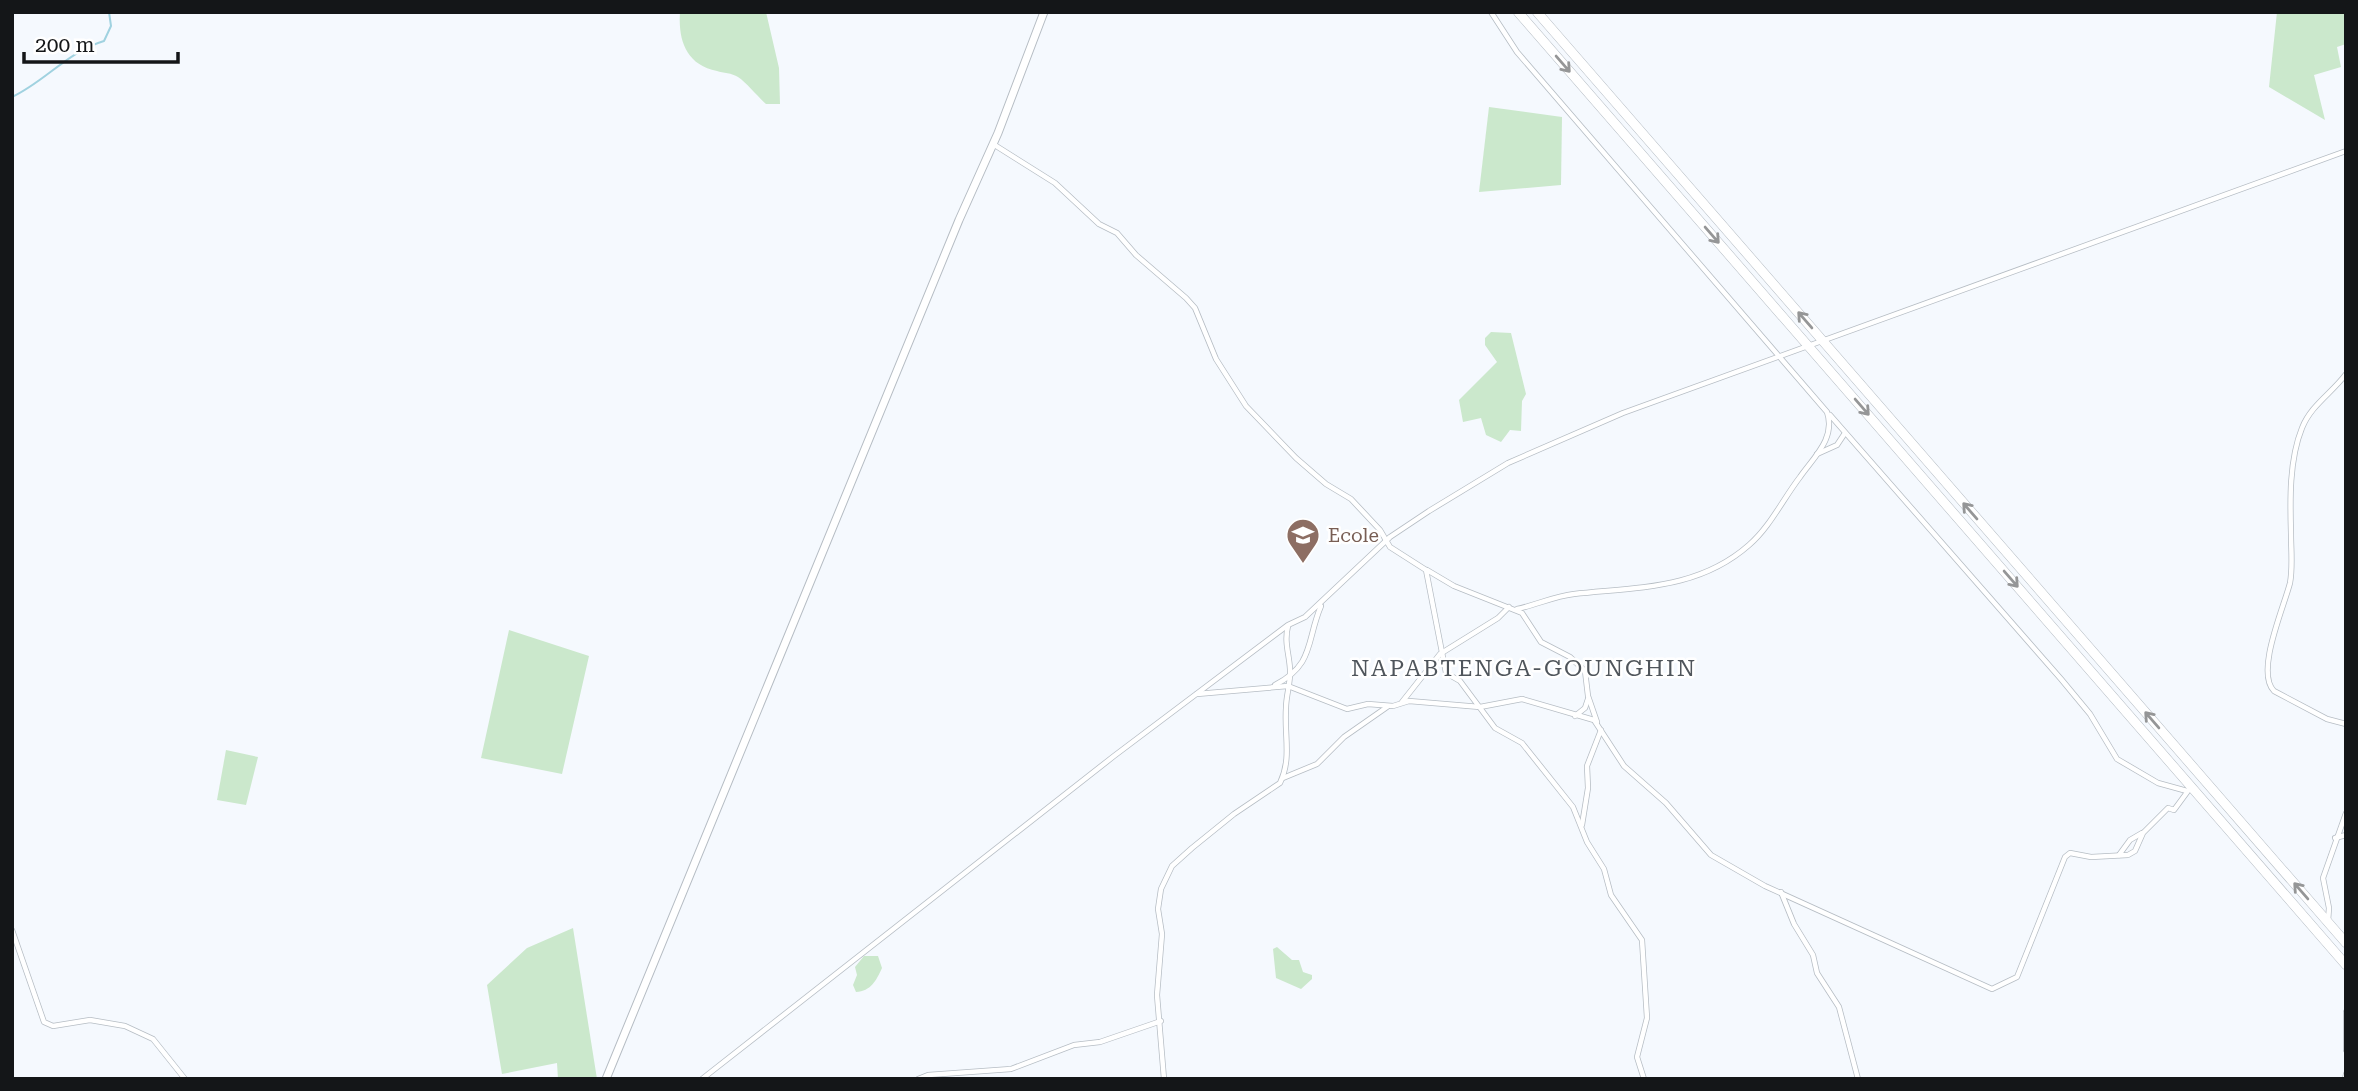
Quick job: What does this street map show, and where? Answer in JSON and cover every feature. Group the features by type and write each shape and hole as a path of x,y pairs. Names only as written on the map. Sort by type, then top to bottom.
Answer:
{"highway":[{"path":"1518,12 2192,792 2346,965"},
{"path":"1537,12 2346,943"}],"street":[{"path":"606,1079 993,144 1044,12"},
{"path":"1491,12 1517,52 1556,99 2090,713 2117,759 2158,783 2192,792"},
{"path":"993,144 1055,183 1099,224 1117,233 1136,255 1186,298 1195,308 1216,359 1246,406 1296,458 1326,484 1351,499 1386,541 1426,570 1454,586 1510,607 1517,609 1572,594 1652,589 1721,564 1750,544 1816,454 1830,430 1827,412"},
{"path":"702,1079 1196,695 1322,603 1386,541 1508,463 1623,413 2346,151"},
{"path":"2346,374 2309,413 2297,441 2291,508 2291,579 2270,650 2268,674 2269,686 2274,691 2327,719 2346,724"},
{"path":"1816,454 1837,445 1845,433"},
{"path":"1426,570 1440,654 1446,673 1460,681 1495,728 1522,743 1573,807 1604,869 1611,895 1632,922 1644,946 1647,1018 1637,1057 1644,1079"},
{"path":"1272,687 1290,677 1303,664 1322,603"},
{"path":"1401,703 1440,654 1498,618 1510,607"},
{"path":"1517,609 1541,642 1581,666 1586,675 1588,696 1597,723 1624,766 1666,803 1705,850 1780,892 1992,989 2017,977 2065,857 2070,853 2118,856 2135,850 2143,833"},
{"path":"1164,1079 1157,995 1162,934 1158,899 1167,873 1223,822 1280,783 1283,778 1288,758 1286,709 1290,677 1285,641 1289,625"},
{"path":"1196,695 1289,687 1323,698 1340,708 1368,704 1387,707"},
{"path":"1574,716 1585,708 1588,696"},
{"path":"1283,778 1317,764 1344,737 1387,707 1401,703 1480,707 1522,699 1536,701 1597,723"},
{"path":"1581,826 1588,788 1587,766 1601,730"},
{"path":"2118,856 2130,840 2143,833 2168,808 2174,810 2192,792"},
{"path":"2328,922 2329,908 2323,878 2346,813"},
{"path":"2335,838 2346,835"},
{"path":"1780,892 1812,955 1817,973 1839,1007 1858,1079"},
{"path":"12,930 44,1022 53,1026 90,1020 125,1026 153,1040 185,1079"},
{"path":"2346,1012 2346,1049"},
{"path":"918,1079 928,1075 1011,1069 1074,1045 1100,1042 1161,1021"}],"green space":[{"path":"680,12 766,12 779,68 780,104 766,104 738,77 706,68 691,57 683,41"},
{"path":"2277,12 2346,12 2346,44 2337,47 2341,67 2314,75 2325,120 2269,87"},
{"path":"1489,107 1562,117 1561,185 1479,192"},
{"path":"1491,332 1511,333 1526,394 1522,401 1521,431 1510,430 1501,442 1486,435 1481,418 1463,422 1459,400 1497,362 1485,345 1485,338"},
{"path":"509,630 589,656 562,774 481,758"},
{"path":"226,750 258,757 246,805 217,800"},
{"path":"573,928 597,1079 558,1079 557,1063 502,1074 487,985 527,948"},
{"path":"1277,947 1292,960 1299,960 1303,972 1312,975 1312,979 1301,989 1276,978 1273,949"},
{"path":"864,956 878,956 882,968 872,985 866,990 856,992 853,985 857,975 855,967"}],"waterway":[{"path":"12,97 79,52 104,41 111,26 109,12"}],"place":[{"name":"Ecole","path":"1303,565"}],"district":[{"name":"NAPABTENGA-GOUNGHIN","path":"1524,668"}]}
